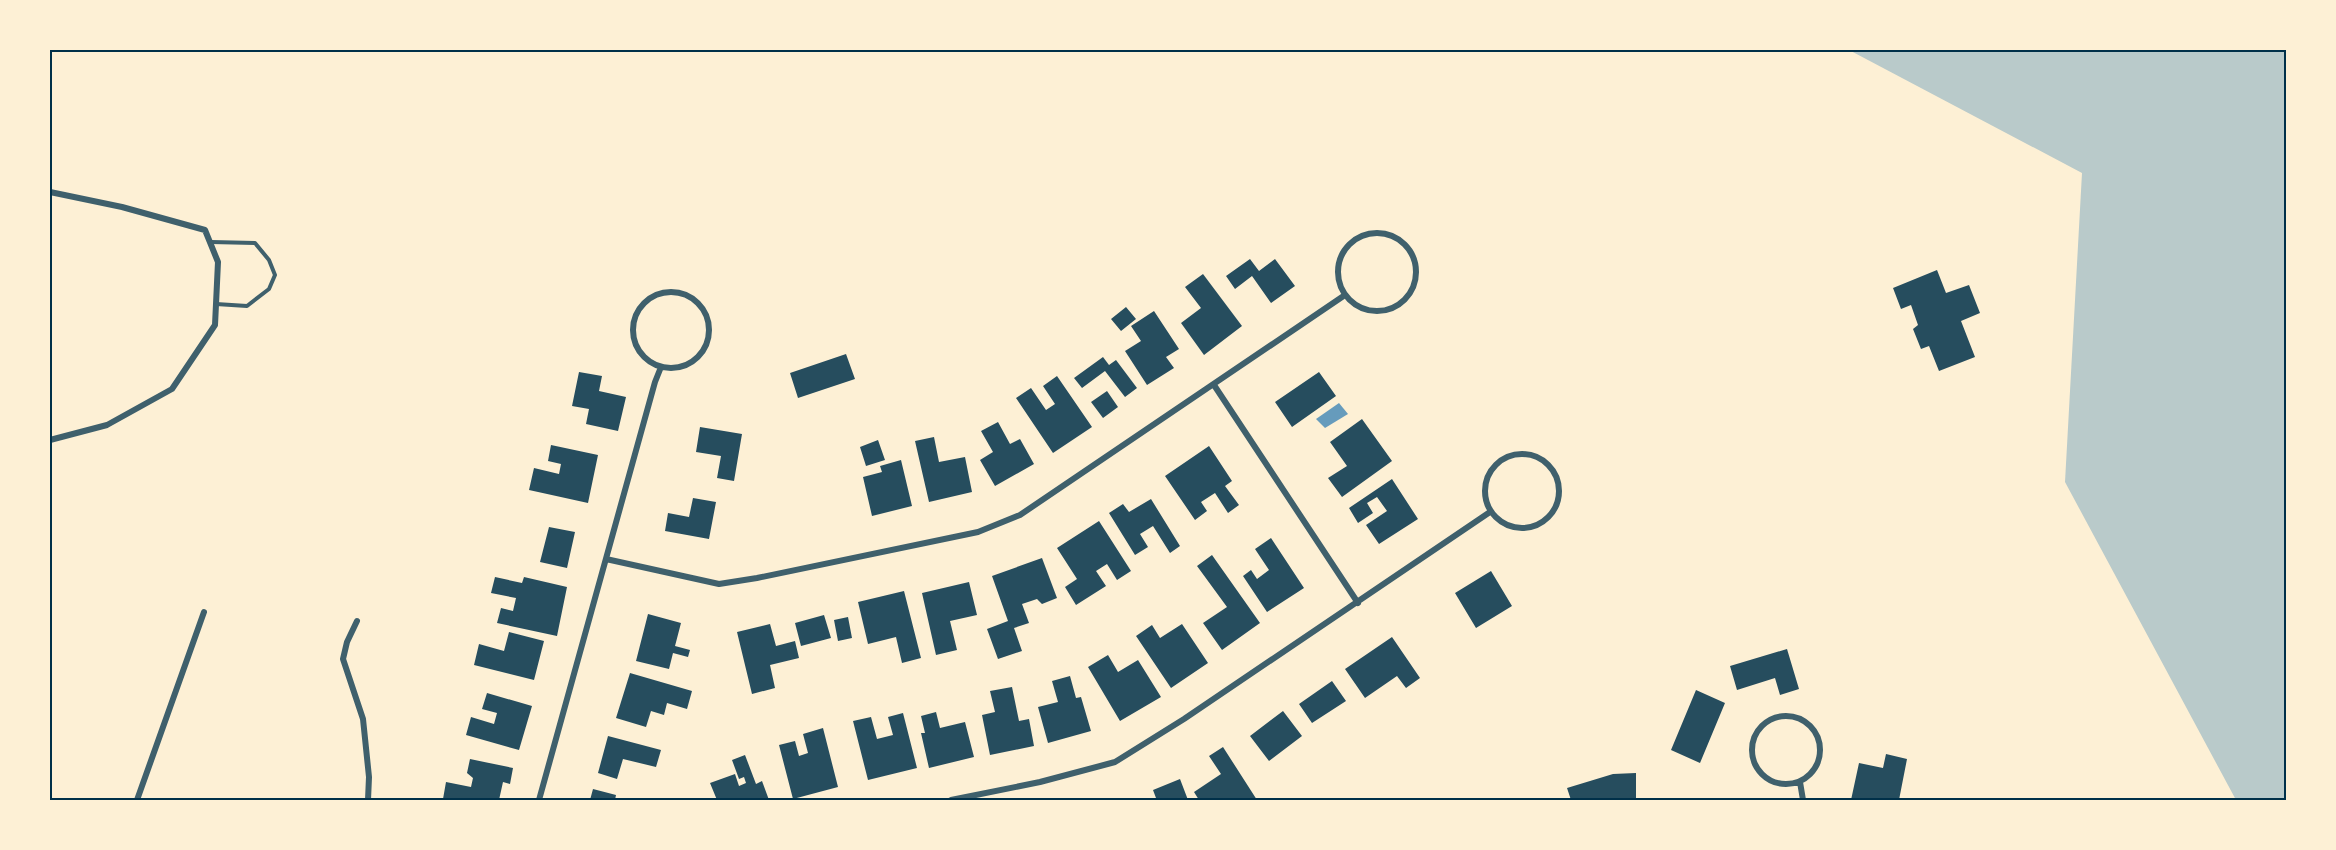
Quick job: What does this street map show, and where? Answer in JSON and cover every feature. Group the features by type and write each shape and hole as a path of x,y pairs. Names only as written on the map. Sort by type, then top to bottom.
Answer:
{"street":[{"path":"50,192 122,207 205,230 218,262 215,325 172,389 107,426 50,440"},
{"path":"1383,233 1397,239 1408,249 1415,263 1416,278 1410,292 1400,304 1386,310 1371,311 1356,306 1345,295 1339,281 1338,266 1344,252 1354,240 1368,234 1383,233"},
{"path":"666,292 681,293 694,300 704,311 708,325 708,340 701,353 690,363 675,368 661,367 647,360 638,349 633,335 634,320 641,307 652,297 666,292"},
{"path":"606,559 719,584 978,532 1020,515 1345,295"},
{"path":"539,801 661,367"},
{"path":"1214,385 1358,603"},
{"path":"1515,453 1530,453 1545,461 1554,470 1559,483 1559,498 1554,512 1543,522 1529,528 1515,528 1501,522 1490,512 1485,498 1485,483 1491,470 1501,459 1515,453"},
{"path":"951,801 1040,782 1115,762 1358,603 1490,512"},
{"path":"137,801 204,612"},
{"path":"357,621 347,642 343,659 363,719 369,777 368,801"},
{"path":"1786,716 1799,718 1810,726 1818,737 1821,750 1818,763 1811,774 1800,782 1787,785 1773,782 1762,775 1754,764 1752,751 1754,738 1761,726 1772,719 1786,716"},
{"path":"1800,782 1803,801"}],"lane":[{"path":"210,242 255,243 269,260 275,275 269,289 247,306 216,304"}],"shaded area":[{"path":"1849,50 2286,50 2286,800 2236,800 2065,482 2082,173"}],"water":[{"path":"1339,403 1348,414 1325,428 1316,419"}],"building":[{"path":"1250,259 1259,271 1275,259 1295,286 1271,303 1252,276 1235,289 1226,276"},
{"path":"1937,270 1946,293 1969,285 1980,313 1961,321 1975,357 1939,371 1929,346 1921,349 1913,329 1918,325 1911,305 1901,309 1893,288"},
{"path":"1203,274 1242,326 1204,355 1181,323 1201,308 1185,287"},
{"path":"1126,307 1136,319 1121,331 1111,319"},
{"path":"1154,311 1179,349 1166,357 1174,368 1147,385 1125,351 1141,341 1131,326"},
{"path":"846,354 855,379 798,398 790,373"},
{"path":"1103,357 1109,365 1116,360 1137,388 1125,397 1105,371 1082,388 1074,378"},
{"path":"579,372 602,376 599,391 626,397 618,431 586,424 589,409 572,406"},
{"path":"1319,372 1336,396 1292,427 1275,402"},
{"path":"1057,376 1092,427 1053,453 1016,398 1031,388 1046,410 1055,404 1043,386"},
{"path":"1107,391 1118,407 1103,418 1091,402"},
{"path":"1362,419 1392,461 1342,497 1328,478 1347,466 1330,442"},
{"path":"998,422 1010,444 1020,439 1034,464 995,486 980,460 993,452 981,431"},
{"path":"700,427 742,434 734,481 717,478 721,456 696,452"},
{"path":"934,437 939,462 965,457 972,492 929,502 915,441"},
{"path":"878,440 885,460 866,466 860,447"},
{"path":"551,445 598,455 588,503 529,490 534,468 559,474 561,464 548,461"},
{"path":"1209,446 1232,481 1225,486 1239,505 1228,513 1215,493 1201,502 1207,511 1195,520 1165,476"},
{"path":"901,460 912,506 872,516 863,477 882,472 880,466"},
{"path":"1392,479 1418,519 1379,544 1366,525 1387,511 1377,497 1367,503 1373,513 1358,523 1349,508"},
{"path":"693,498 716,502 709,539 665,531 668,513 689,517"},
{"path":"1151,499 1180,546 1170,553 1153,526 1140,534 1148,547 1135,555 1109,513 1123,504 1129,512"},
{"path":"1099,521 1131,571 1117,580 1107,564 1096,571 1106,586 1076,605 1065,587 1077,579 1057,548"},
{"path":"549,527 575,532 567,568 540,562"},
{"path":"1271,538 1304,588 1267,612 1243,576 1251,570 1257,579 1269,570 1255,549"},
{"path":"1212,555 1260,623 1222,650 1203,623 1227,607 1197,566"},
{"path":"1042,558 1057,598 1042,604 1037,599 1022,604 1029,623 1014,628 1022,651 998,659 987,629 1008,621 992,576"},
{"path":"1491,571 1512,606 1476,628 1455,593"},
{"path":"495,577 522,583 524,577 567,587 557,636 497,623 501,608 513,611 516,598 491,593"},
{"path":"969,582 977,615 950,621 957,650 936,655 922,593"},
{"path":"904,591 921,658 902,663 896,637 868,644 858,602"},
{"path":"648,614 681,623 675,646 690,650 688,657 673,653 669,669 636,661"},
{"path":"824,615 831,638 801,646 795,623"},
{"path":"848,617 852,638 838,641 834,620"},
{"path":"770,624 776,646 795,641 799,658 770,665 775,688 752,694 737,632"},
{"path":"1182,624 1208,663 1171,688 1136,636 1152,625 1160,638"},
{"path":"509,632 544,641 534,680 474,665 479,644 504,651"},
{"path":"1392,637 1420,678 1406,688 1397,676 1365,698 1345,669"},
{"path":"1787,649 1799,689 1780,695 1775,678 1737,690 1730,666"},
{"path":"1108,655 1118,672 1138,660 1161,697 1120,721 1088,667"},
{"path":"630,673 692,691 687,709 667,703 664,715 651,711 646,727 616,718"},
{"path":"1070,676 1076,698 1081,697 1091,731 1048,743 1038,707 1058,702 1052,681"},
{"path":"1332,681 1346,701 1312,723 1299,704"},
{"path":"1012,687 1019,721 1029,719 1034,746 990,755 982,715 995,712 990,691"},
{"path":"1696,690 1725,703 1700,763 1671,750"},
{"path":"487,693 532,706 519,750 466,735 471,717 494,724 497,713 482,709"},
{"path":"1283,711 1302,736 1269,761 1250,736"},
{"path":"936,712 940,728 965,722 974,757 929,768 921,733 925,733 921,716"},
{"path":"903,713 917,768 868,780 853,721 871,717 877,739 893,735 888,717"},
{"path":"823,728 838,787 793,799 779,745 795,741 799,756 808,753 803,734"},
{"path":"608,736 661,750 656,767 623,759 617,779 598,773"},
{"path":"1223,747 1257,800 1199,800 1194,792 1221,774 1209,756"},
{"path":"1886,754 1907,759 1899,800 1851,800 1859,763 1883,768"},
{"path":"745,755 756,784 762,781 769,800 747,800 746,798 717,800 710,783 735,774 739,786 746,783 744,777 739,779 732,760"},
{"path":"470,759 513,768 510,784 503,782 499,800 443,799 446,782 471,787 473,778 467,773"},
{"path":"1636,773 1636,800 1571,800 1567,788 1613,774"},
{"path":"1180,779 1188,800 1150,800 1156,798 1153,790"},
{"path":"593,789 616,795 615,800 590,800"}]}
